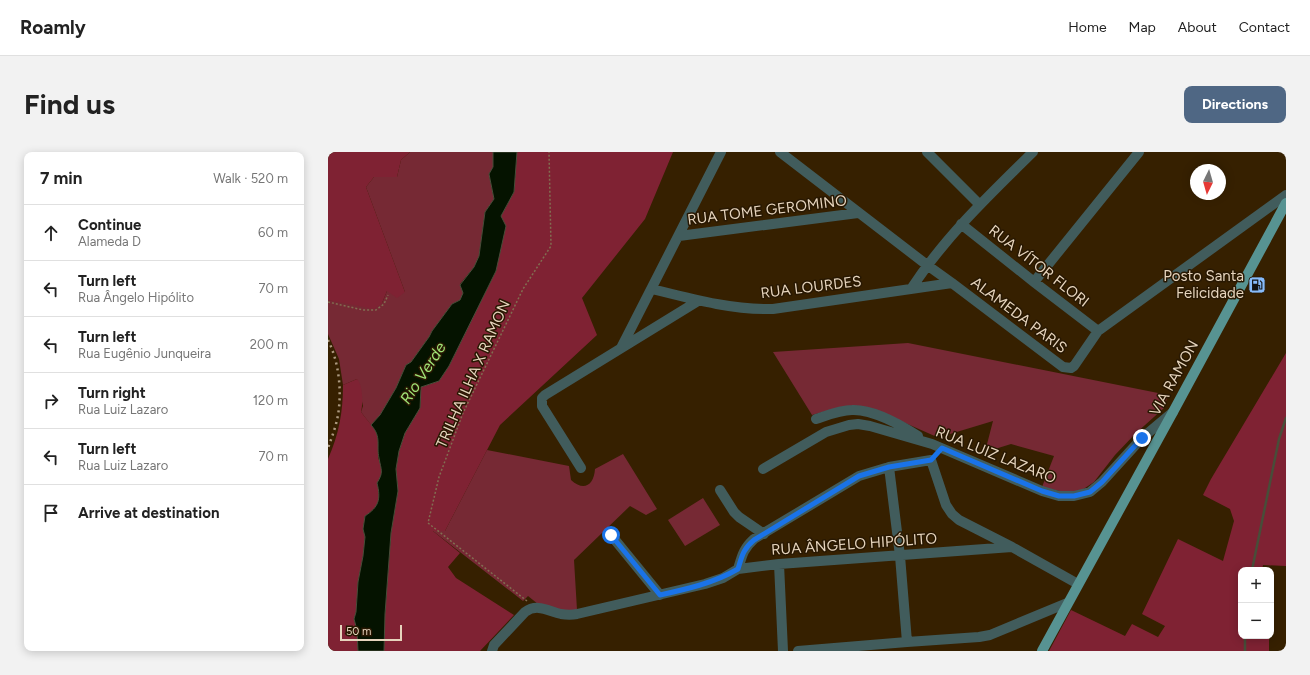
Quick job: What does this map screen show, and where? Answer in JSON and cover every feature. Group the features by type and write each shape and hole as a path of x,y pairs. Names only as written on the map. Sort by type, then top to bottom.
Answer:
{"main road":[{"name":"VIA RAMON","path":"1042,651 1067,603 1174,412 1286,203"}],"street":[{"path":"621,348 721,152"},
{"path":"780,152 858,213 952,283"},
{"path":"927,152 979,204"},
{"path":"911,289 927,265 961,224 979,204 1033,152"},
{"path":"1034,282 1139,152"},
{"path":"1098,331 1286,194"},
{"name":"RUA TOME GEROMINO","path":"679,236 858,213"},
{"name":"RUA VÍTOR FLORI","path":"961,224 1098,331"},
{"name":"ALAMEDA PARIS","path":"952,283 1063,367 1071,368 1074,366 1098,331"},
{"name":"RUA LOURDES","path":"652,289 698,301 736,308 754,309 773,308 952,283"},
{"path":"581,468 542,406 542,398 698,301"},
{"path":"816,419 841,412 853,410 863,411 904,427 932,444"},
{"name":"RUA LUIZ LAZARO","path":"763,469 826,432 849,425 870,426 932,444 1042,491 1059,496 1074,496 1090,492 1102,482 1142,438 1174,412"},
{"path":"738,569 744,551 754,540 859,476 889,467 931,460 942,448"},
{"path":"931,460 946,505 952,514 967,524 1078,584"},
{"path":"889,467 900,556 907,642"},
{"path":"720,490 734,512 739,517 764,534"},
{"path":"611,535 660,595"},
{"name":"RUA ÂNGELO HIPÓLITO","path":"535,607 570,615 705,584 723,578 738,569 779,564 1012,547"},
{"path":"779,564 783,651"},
{"path":"798,651 979,637 990,635 1067,603"},
{"path":"492,651 494,645 525,612 535,607"}],"path":[{"name":"TRILHA ILHA X RAMON","path":"535,607 428,523 439,477 463,413 523,290 551,246 549,152"},
{"path":"328,302 371,311 380,308 388,295"}],"shaded area":[{"path":"328,152 410,152 401,160 397,177 374,177 366,187 405,292 397,298 387,291 382,303 374,309 328,300"},
{"path":"410,152 493,152 493,167 489,174 494,199 485,212 479,256 474,267 460,284 464,293 460,300 452,304 411,362 406,365 396,388 380,415 371,425 361,412 363,406 357,379 343,385 339,359 328,334 328,300 382,303 387,291 405,292 366,187 374,177 397,177 401,160"},
{"path":"517,152 673,152 645,219 582,298 597,335 500,425 445,531 433,531 460,553 448,567 456,578 514,615 480,651 384,651 391,533 398,491 396,469 399,451 405,433 420,408 421,387 439,381 449,366 496,271 501,216 514,192"},
{"path":"908,343 1168,395 1164,408 1135,434 1115,455 1094,482 1082,490 1068,493 1042,487 1054,456 1011,444 995,449 986,448 993,421 950,434 944,432 937,437 871,408 837,408 812,415 773,352"},
{"path":"1286,353 1286,566 1263,565 1263,567 1238,567 1238,639 1269,639 1269,651 1049,651 1071,610 1125,636 1132,624 1158,637 1165,626 1142,614 1178,539 1223,561 1234,521 1230,509 1203,495"},
{"path":"357,379 361,390 361,412 376,431 378,439 378,458 382,467 381,476 377,483 379,498 376,506 365,516 363,529 365,537 354,619 357,630 358,651 328,651 328,459 340,423 343,385"},
{"path":"487,450 569,466 571,480 580,486 588,485 590,483 593,479 595,469 623,454 657,509 646,515 630,506 574,560 577,610 570,612 538,604 528,596 523,601 433,531 445,531"},
{"path":"703,498 720,525 685,546 668,520"}],"water":[{"name":"Rio Verde","path":"493,152 517,152 514,192 501,216 506,226 496,271 449,366 439,381 421,387 420,408 405,433 399,451 396,469 398,491 391,533 384,651 358,651 357,630 354,619 365,537 363,529 365,516 370,513 378,502 379,494 377,483 381,473 378,453 378,437 371,425 380,415 396,388 406,365 411,362 452,304 460,300 463,293 460,285 474,267 479,256 485,212 494,199 489,174 493,167"}],"waterway":[{"path":"1253,567 1279,439 1286,418"},
{"path":"1245,639 1245,651"}],"railway":[{"path":"328,340 337,367 340,396 337,419 328,448"}],"place":[{"name":"Posto Santa Felicidade","path":"1257,285"}],"route":[{"path":"611,535 660,595 723,578 738,569 744,551 754,540 859,476 889,467 931,460 942,448 1042,491 1059,496 1074,496 1090,492 1102,482 1142,438"}]}
